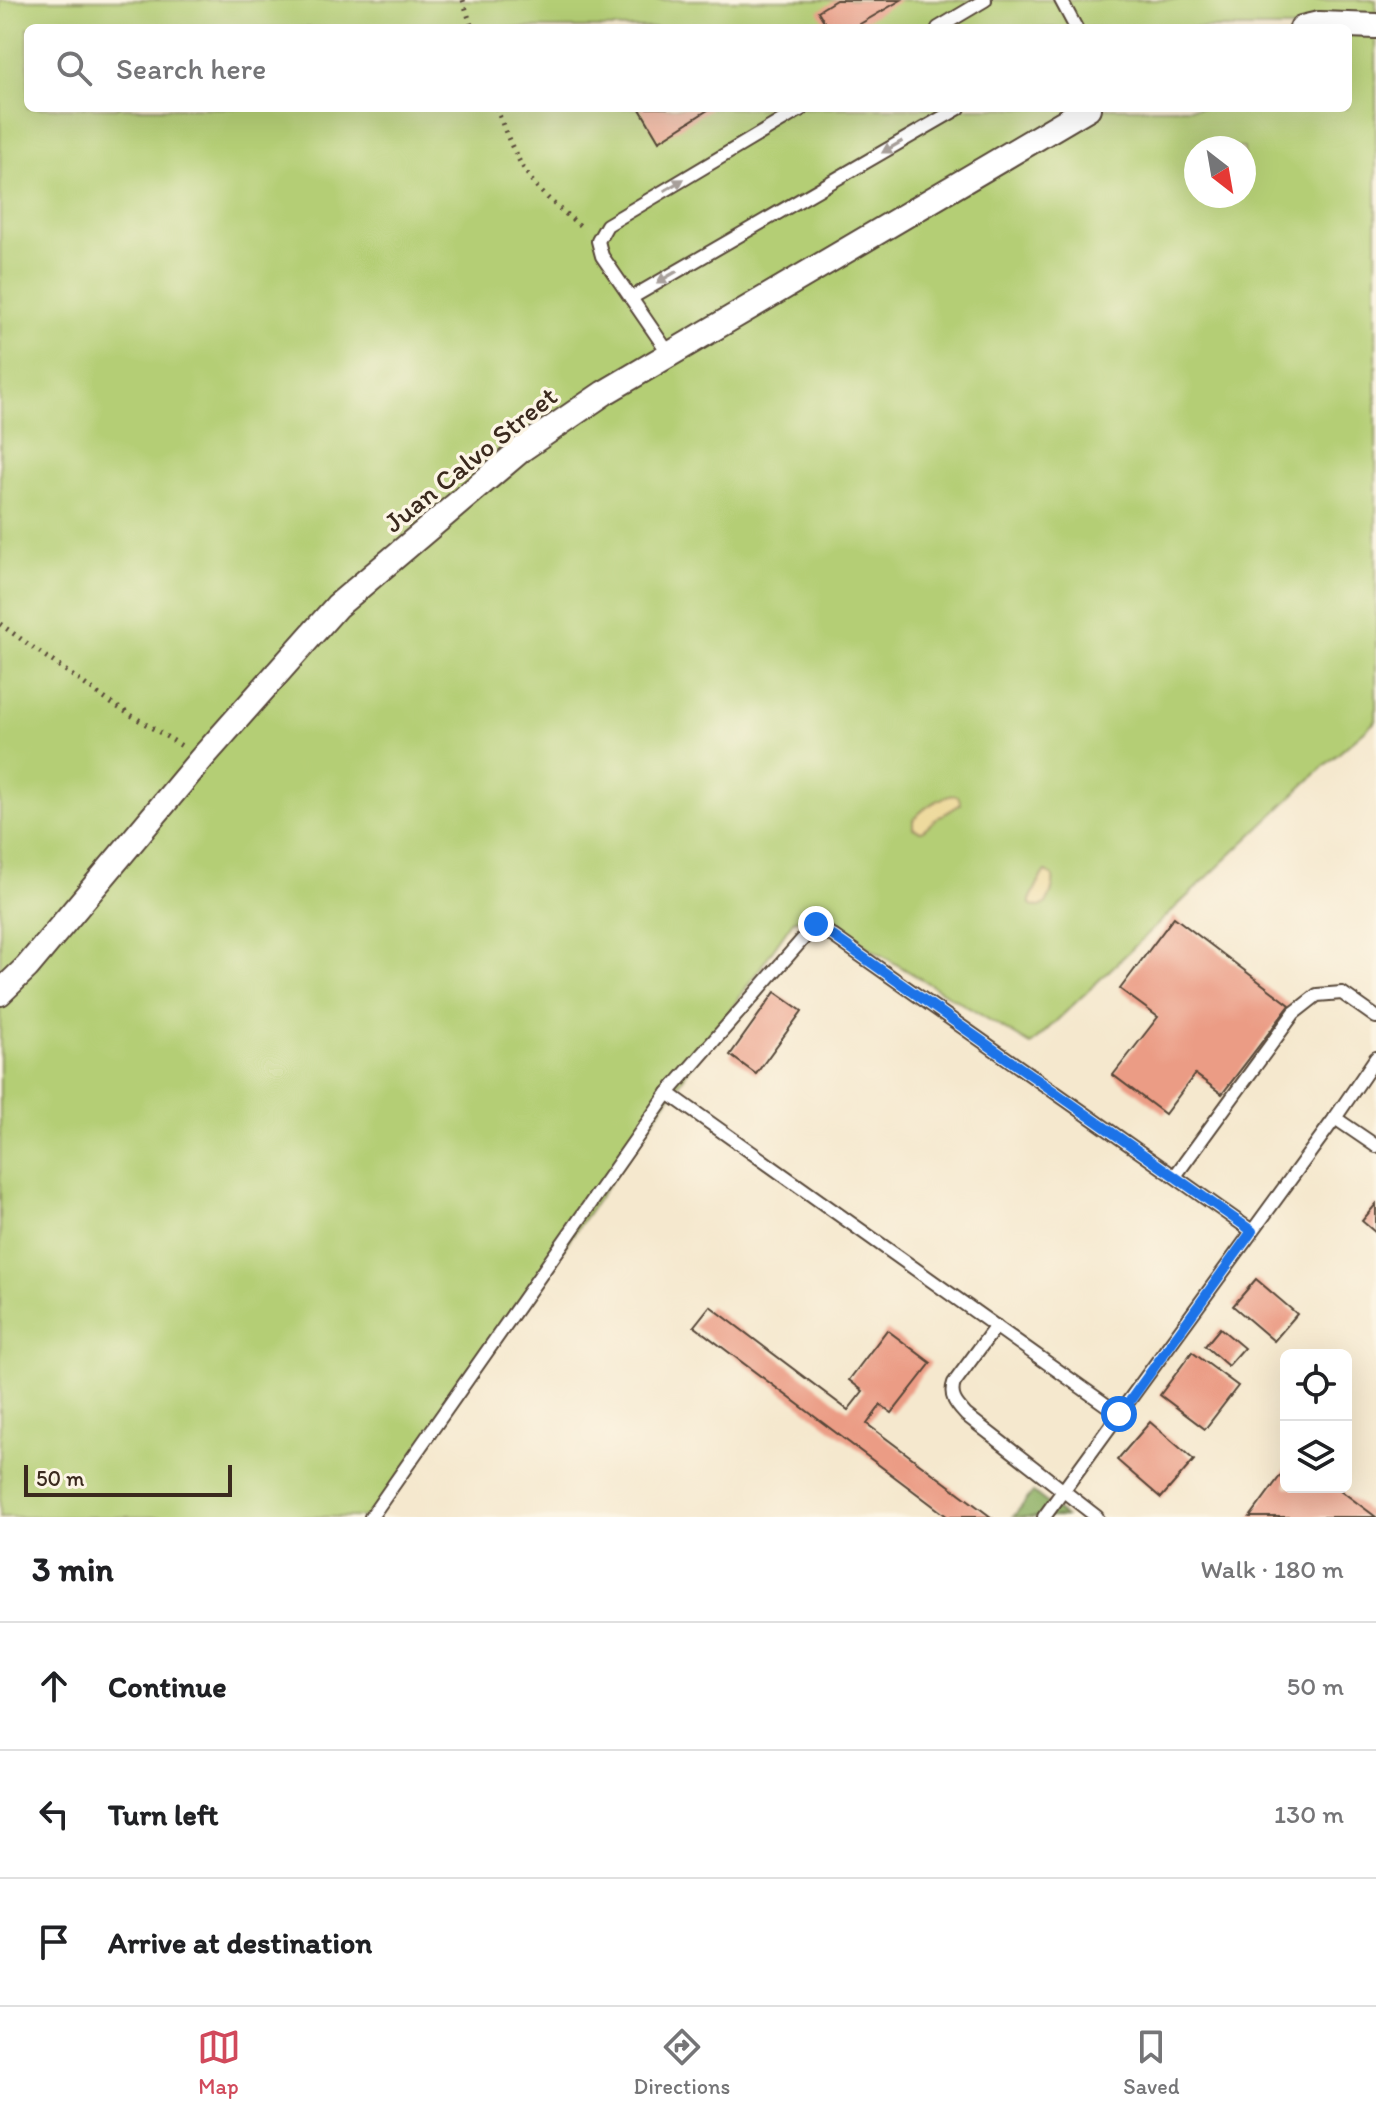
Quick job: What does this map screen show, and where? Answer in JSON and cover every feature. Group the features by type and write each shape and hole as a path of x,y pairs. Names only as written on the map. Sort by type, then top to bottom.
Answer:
{"street":[{"path":"1352,25 1376,26"},
{"name":"Juan Calvo Street","path":"0,993 27,967 202,758 337,606 522,449 604,393 1081,112"}],"lane":[{"path":"945,24 985,0"},
{"path":"1061,0 1074,24"},
{"path":"670,355 602,256 598,241 607,225 796,112"},
{"path":"631,298 952,112"},
{"path":"371,1517 668,1093 816,924 1252,1231"},
{"path":"1175,1176 1294,1013 1317,995 1342,993 1376,1017"},
{"path":"1044,1517 1376,1058"},
{"path":"668,1093 1119,1414"},
{"path":"1335,1118 1376,1146"},
{"path":"996,1326 958,1376 952,1390 956,1404 1097,1517"}],"path":[{"path":"463,0 471,24"},
{"path":"499,112 533,182 598,241"},
{"path":"0,624 111,703 202,758"}],"green space":[{"path":"0,0 1376,0 1376,721 1324,766 1031,1045 821,919 805,917 793,921 499,1340 369,1517 0,1517"},
{"path":"1033,1492 1065,1517 1013,1517"}],"sand":[{"path":"958,796 961,804 922,831 913,828 913,820 926,808"},
{"path":"1046,872 1053,876 1051,894 1045,904 1036,907 1030,904 1030,900"}],"building":[{"path":"836,0 901,0 860,24 826,24 818,11"},
{"path":"642,112 705,112 659,141"},
{"path":"1174,917 1290,1005 1222,1094 1195,1074 1165,1114 1113,1075 1158,1017 1120,989"},
{"path":"775,992 802,1011 756,1074 730,1055"},
{"path":"1376,1204 1376,1233 1362,1221"},
{"path":"1256,1279 1297,1314 1274,1341 1233,1306"},
{"path":"710,1306 848,1410 863,1391 849,1380 887,1330 931,1363 892,1413 881,1405 867,1424 991,1517 948,1517 694,1326"},
{"path":"1220,1328 1244,1348 1228,1366 1205,1346"},
{"path":"1192,1352 1238,1386 1205,1429 1160,1395"},
{"path":"1150,1422 1194,1460 1161,1498 1117,1460"},
{"path":"1280,1476 1280,1493 1344,1493 1376,1517 1250,1517"}],"route":[{"path":"816,924 1252,1231 1119,1414"}]}
